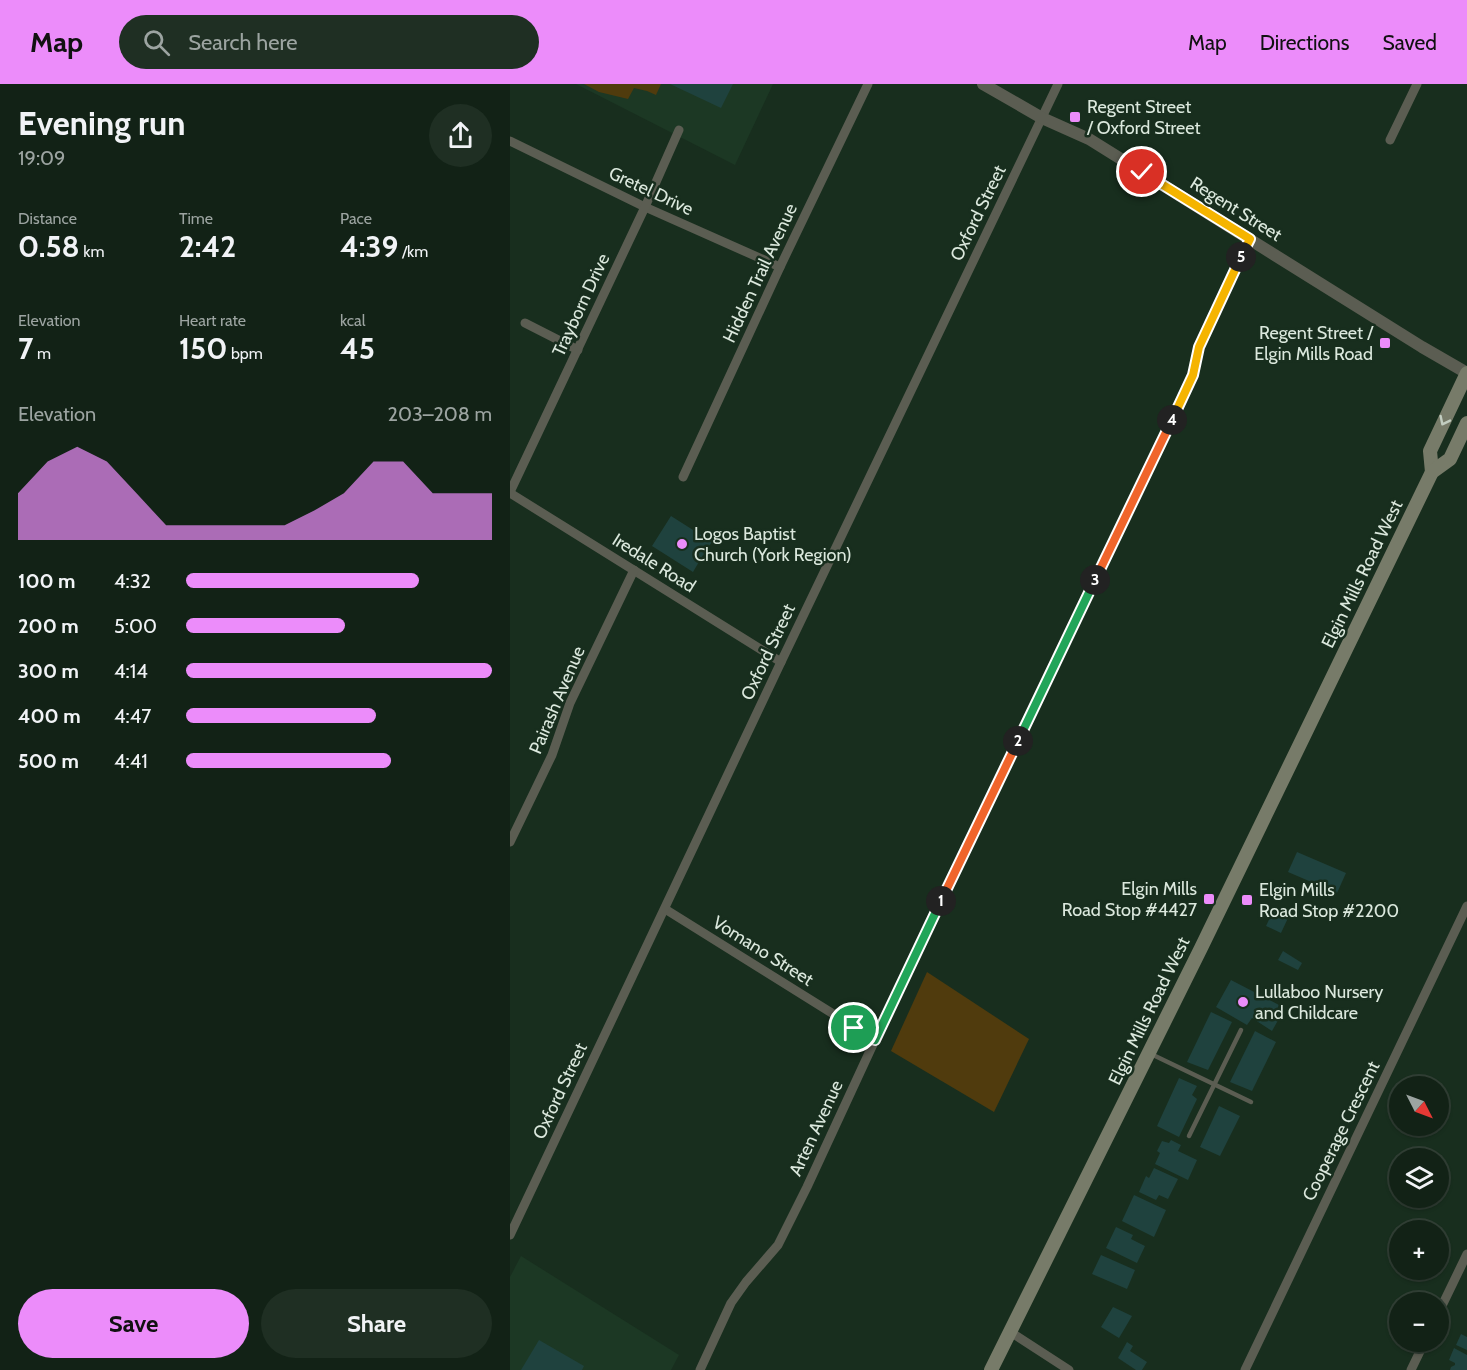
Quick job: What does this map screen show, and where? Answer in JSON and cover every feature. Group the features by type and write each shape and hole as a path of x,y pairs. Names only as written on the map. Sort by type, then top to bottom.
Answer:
{"main road":[{"name":"Elgin Mills Road West","path":"1432,472 1430,450 1467,373"},
{"name":"Elgin Mills Road West","path":"991,1370 1149,1053 1432,472 1450,459 1467,423"}],"street":[{"name":"Hidden Trail Avenue","path":"683,477 868,84"},
{"name":"Regent Street","path":"983,84 1042,118 1089,139 1467,373"},
{"name":"Oxford Street","path":"510,1235 1058,84"},
{"path":"1390,140 1417,84"},
{"name":"Trayborn Drive","path":"510,492 679,130"},
{"name":"Gretel Drive","path":"510,141 645,207 780,267"},
{"name":"Arten Avenue","path":"700,1370 731,1303 778,1245 807,1187 1193,375 1199,347 1250,239"},
{"path":"525,322 578,350"},
{"name":"Iredale Road","path":"510,492 781,662"},
{"name":"Pairash Avenue","path":"510,842 552,754 570,703 634,570"},
{"name":"Cooperage Crescent","path":"1245,1370 1467,906"},
{"name":"Vomano Street","path":"664,909 875,1040"},
{"path":"1449,1292 1467,1254"},
{"path":"1009,1331 1069,1370"},
{"path":"1411,1370 1420,1352"}],"lane":[{"path":"1189,1136 1241,1030"},
{"path":"1149,1053 1251,1102"}],"shaded area":[{"path":"576,84 773,84 735,165"},
{"path":"584,84 661,84 656,95 634,88 628,99 599,92"},
{"path":"927,972 1029,1039 994,1112 891,1051"},
{"path":"521,1256 679,1355 671,1370 510,1370 510,1277"}],"building":[{"path":"670,84 733,84 721,108"},
{"name":"Logos Baptist Church (York Region)","path":"671,516 712,542 707,549 712,552 708,558 703,555 693,572 652,546"},
{"path":"1297,852 1346,873 1337,893 1288,872"},
{"path":"1273,911 1288,918 1281,933 1266,926"},
{"path":"1283,951 1302,963 1298,970 1278,960"},
{"path":"1231,980 1279,1005 1276,1012 1281,1015 1272,1031 1252,1018 1247,1025 1216,1007"},
{"path":"1211,1012 1232,1022 1208,1070 1187,1062"},
{"path":"1255,1031 1276,1042 1252,1091 1230,1082"},
{"path":"1179,1078 1197,1086 1192,1095 1197,1099 1179,1137 1157,1126"},
{"path":"1219,1106 1240,1116 1220,1156 1200,1147"},
{"path":"1171,1140 1181,1145 1178,1151 1197,1160 1188,1180 1155,1164 1160,1153 1157,1151 1162,1141 1169,1143"},
{"path":"1154,1168 1178,1179 1168,1199 1159,1195 1156,1200 1139,1192 1146,1176 1149,1178"},
{"path":"1134,1195 1166,1210 1154,1237 1122,1221"},
{"path":"1116,1227 1133,1235 1131,1239 1145,1246 1137,1263 1106,1248"},
{"path":"1101,1255 1135,1270 1127,1289 1092,1274"},
{"path":"1113,1307 1132,1316 1119,1338 1101,1327"},
{"path":"1461,1334 1467,1337 1467,1350 1456,1345"},
{"path":"539,1340 584,1366 582,1370 521,1370"},
{"path":"1127,1342 1133,1346 1130,1351 1147,1362 1142,1370 1136,1370 1118,1358"},
{"path":"1454,1348 1467,1355 1467,1370 1450,1370 1455,1365 1449,1360"}],"place":[{"name":"Regent Street / Oxford Street","path":"1075,117"},
{"name":"Regent Street / Elgin Mills Road","path":"1385,343"},
{"name":"Logos Baptist Church (York Region)","path":"682,544"},
{"name":"Elgin Mills Road Stop #4427","path":"1209,899"},
{"name":"Elgin Mills Road Stop #2200","path":"1247,900"},
{"name":"Lullaboo Nursery and Childcare","path":"1243,1002"}],"route":[{"path":"854,1028 875,1040 1193,375 1199,347 1250,239 1142,172"}]}
